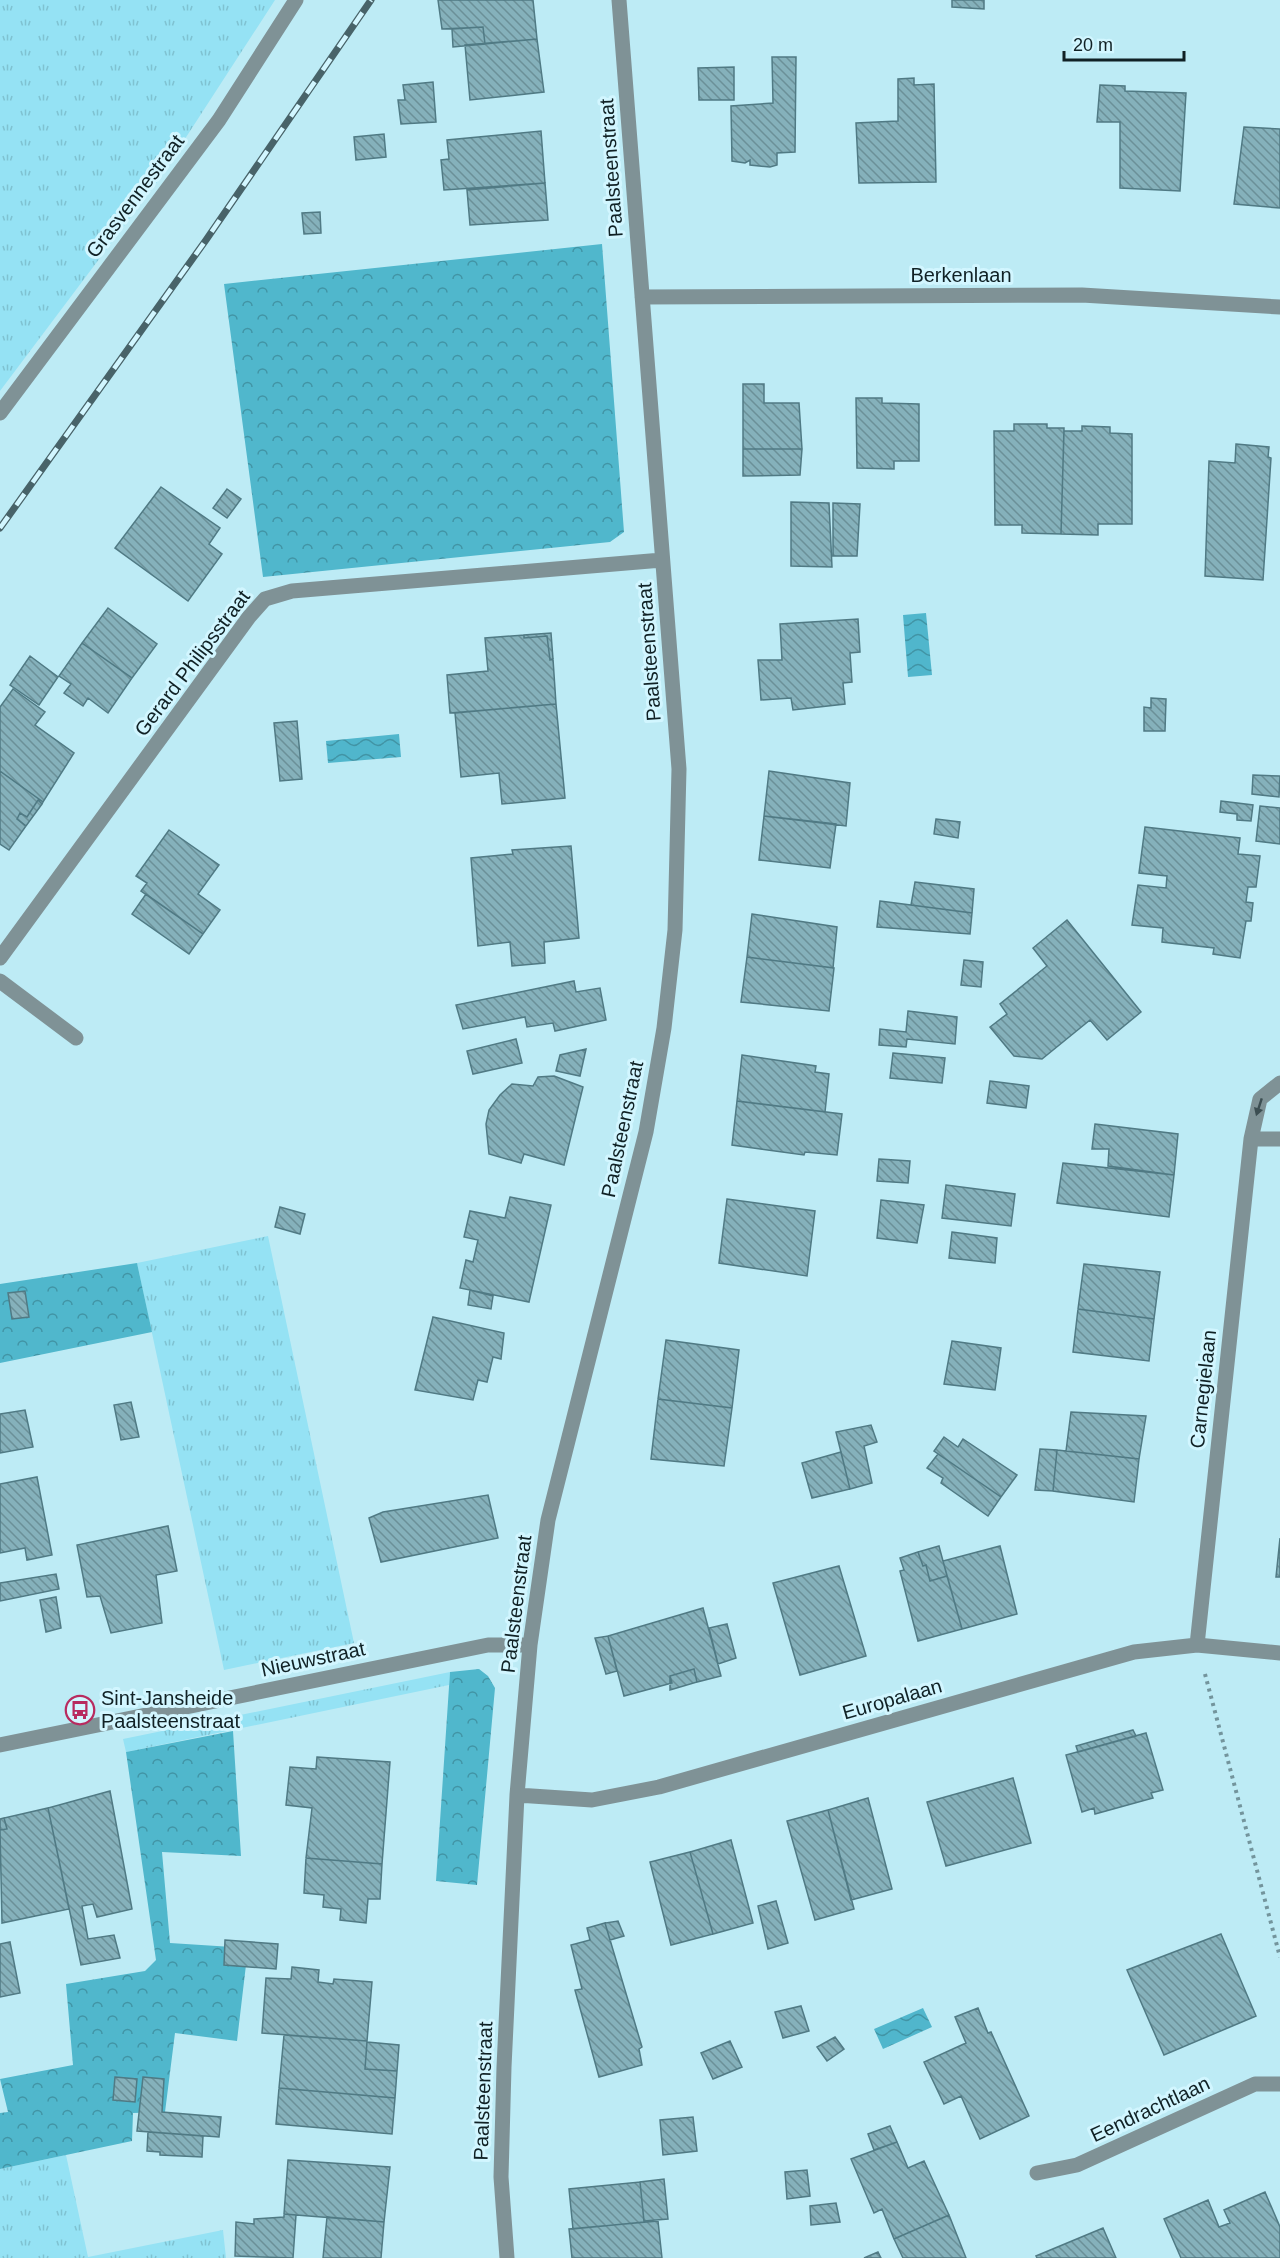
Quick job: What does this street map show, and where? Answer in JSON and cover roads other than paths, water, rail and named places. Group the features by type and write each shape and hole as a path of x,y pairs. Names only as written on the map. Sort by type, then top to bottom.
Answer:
{"street":[{"name":"Grasvennestraat","path":"0,413 219,120 296,0"},
{"name":"Paalsteenstraat","path":"507,2258 501,2177 517,1795 530,1645 548,1520 646,1132 668,996 675,930 679,769 619,0"},
{"name":"Berkenlaan","path":"642,297 1082,295 1280,307"},
{"name":"Gerard Philipsstraat","path":"0,958 249,617 265,599 292,591 662,560"},
{"path":"0,981 76,1038"},
{"name":"Carnegielaan","path":"1197,1644 1251,1139 1260,1099 1280,1083"},
{"path":"1251,1139 1280,1139"},
{"name":"Nieuwstraat","path":"0,1745 489,1644 530,1645"},
{"name":"Europalaan","path":"517,1795 592,1800 659,1787 1134,1652 1197,1644 1280,1653"},
{"name":"Eendrachtlaan","path":"1037,2173 1077,2165 1255,2085 1280,2084"}],"water":[{"path":"926,613 932,675 908,677 903,615"},
{"path":"399,734 401,757 328,763 326,741"},
{"path":"923,2008 932,2027 883,2049 874,2029"}],"railway":[{"path":"0,528 206,240 371,0"}],"place":[{"name":"Sint-Jansheide Paalsteenstraat","path":"80,1710"}]}
